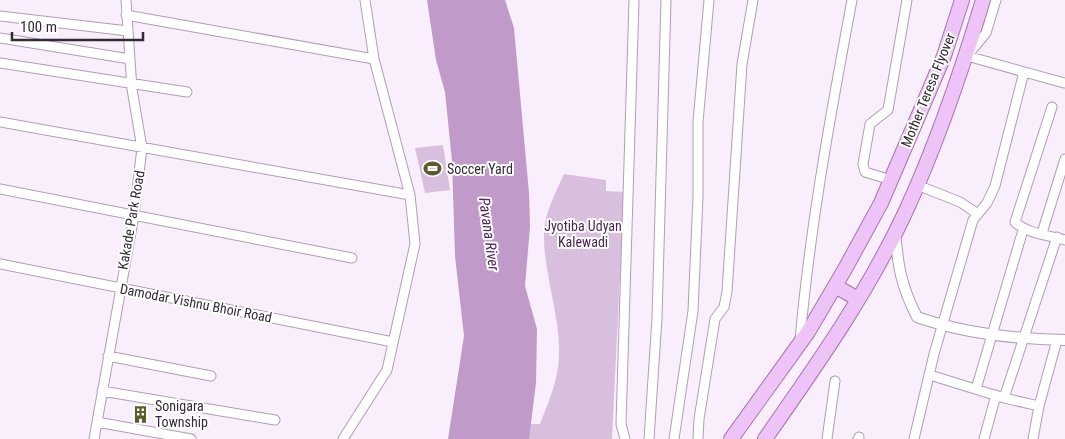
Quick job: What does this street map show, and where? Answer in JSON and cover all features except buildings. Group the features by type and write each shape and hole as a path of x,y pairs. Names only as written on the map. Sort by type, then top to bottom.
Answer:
{"main road":[{"name":"Mother Teresa Flyover","path":"731,439 800,343 835,286 891,180 955,25 962,0"},
{"name":"Mother Teresa Flyover","path":"765,439 830,346 895,231 948,111 967,56 983,0"},
{"path":"835,286 858,299"}],"street":[{"name":"Kakade Park Road","path":"94,439 119,288 134,214 142,148 132,82 126,0"},
{"path":"343,439 387,370 415,244 410,195 374,59 364,0"},
{"path":"625,439 621,424 623,317 634,0"},
{"path":"649,439 658,308 666,0"},
{"path":"674,439 693,311 698,197 698,122 709,0"},
{"path":"698,439 699,419 715,318 724,307 728,292 742,64 753,0"},
{"path":"800,343 804,287 810,242 852,0"},
{"path":"891,180 866,172 863,164 870,124 888,110 907,0"},
{"path":"996,0 986,33 967,56 1064,83"},
{"path":"0,16 128,31"},
{"path":"126,16 374,59"},
{"path":"0,38 130,59"},
{"path":"0,63 99,80 132,82 187,92"},
{"path":"914,439 973,220 987,203 995,186 1024,72"},
{"path":"984,439 1022,336 1061,239 1023,230 1015,222 1052,107"},
{"path":"0,122 410,195"},
{"path":"1042,233 1065,159"},
{"path":"916,186 960,202 978,214"},
{"path":"0,189 352,258"},
{"path":"976,389 1023,230"},
{"path":"895,231 899,271 907,298 917,317 943,326 991,336 1022,336 1061,340 1039,406 1033,439"},
{"name":"Damodar Vishnu Bhoir Road","path":"0,264 393,342"},
{"path":"108,356 210,376"},
{"path":"930,375 1000,397 1039,406"},
{"path":"827,439 835,381"},
{"path":"102,391 275,420"},
{"path":"97,422 191,439"}],"green space":[{"name":"Soccer Yard","path":"443,145 450,190 425,193 415,148"},
{"name":"Jyotiba Udyan Kalewadi","path":"564,174 606,180 606,191 624,192 612,439 529,439 530,424 540,424 547,407 559,363 559,339 546,263 544,232 554,195"}],"water":[{"name":"Pavana River","path":"427,0 505,0 514,28 529,193 530,227 525,286 537,329 536,383 529,439 448,439 464,336 455,256 452,161 445,92 436,60"}],"place":[{"name":"Soccer Yard","path":"433,169"},
{"name":"Sonigara Township","path":"141,414"}]}
